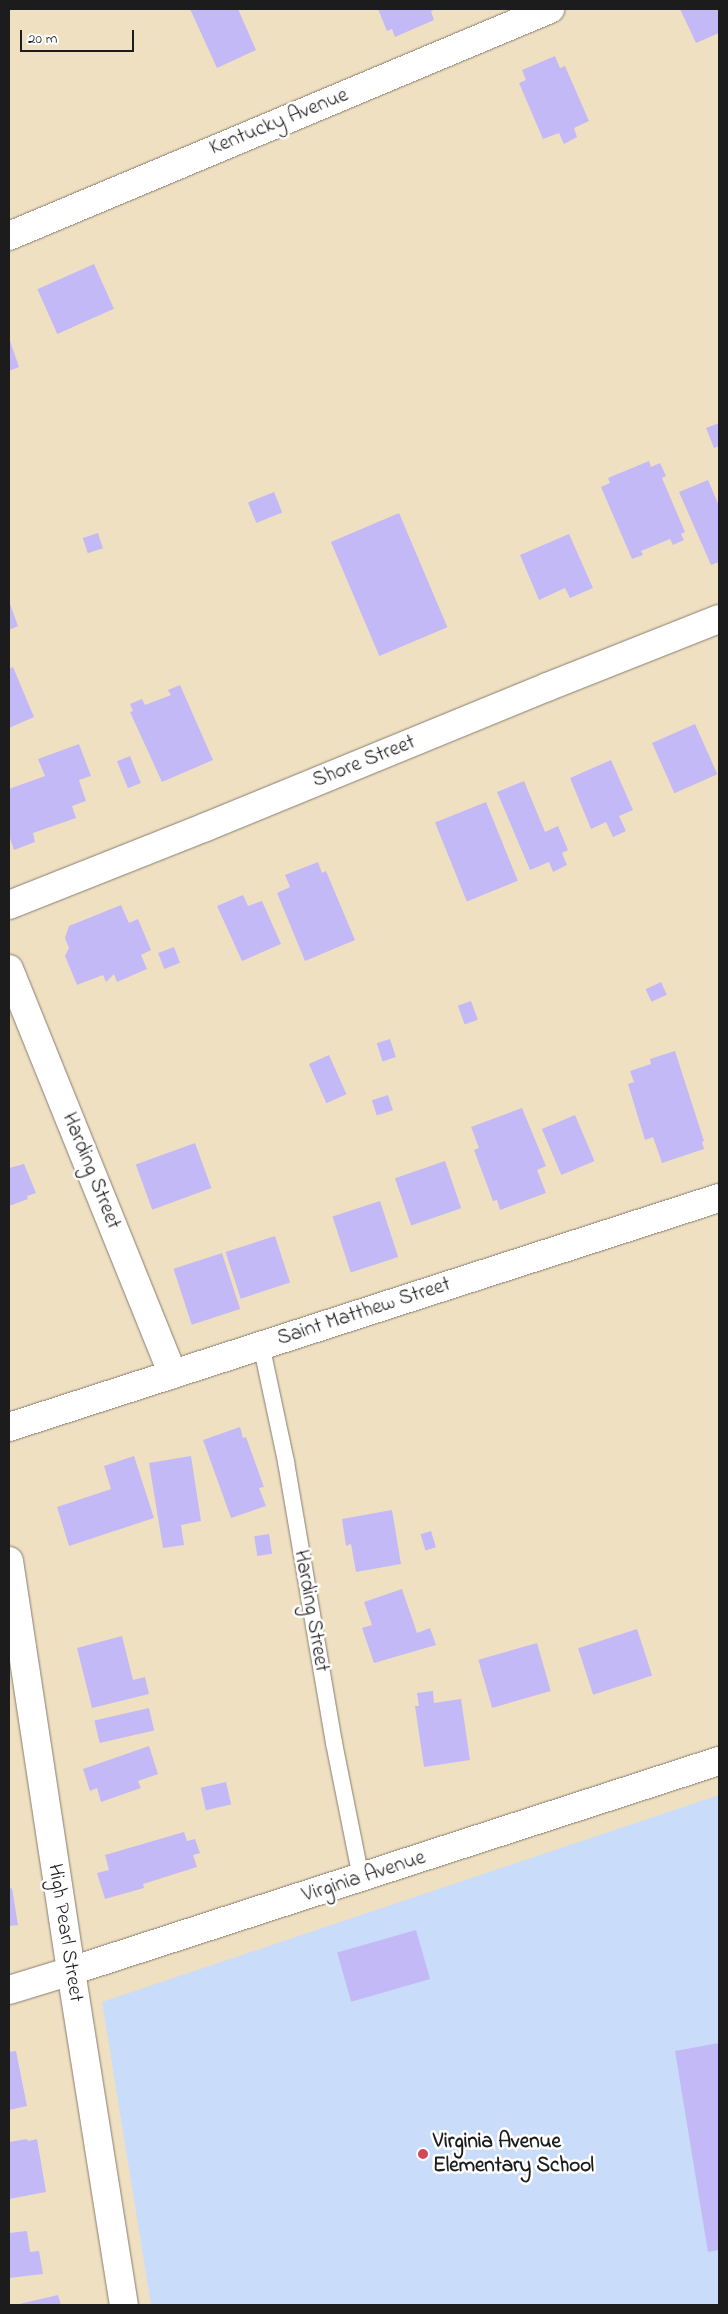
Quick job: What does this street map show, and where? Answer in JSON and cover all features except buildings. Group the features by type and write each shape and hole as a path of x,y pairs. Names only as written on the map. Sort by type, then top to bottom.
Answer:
{"street":[{"name":"Kentucky Avenue","path":"9,236 550,9"},
{"name":"Shore Street","path":"9,905 719,619"},
{"name":"Harding Street","path":"9,969 173,1374"},
{"name":"Saint Matthew Street","path":"9,1427 261,1344 719,1198"},
{"name":"High Pearl Street","path":"9,1561 124,2305"},
{"name":"Virginia Avenue","path":"9,1990 719,1761"}],"lane":[{"name":"Harding Street","path":"261,1344 286,1462 334,1743 361,1878"}],"shaded area":[{"name":"Virginia Avenue Elementary School","path":"719,1795 719,2305 151,2305 102,2002"}],"place":[{"name":"Virginia Avenue Elementary School","path":"423,2154"}]}
